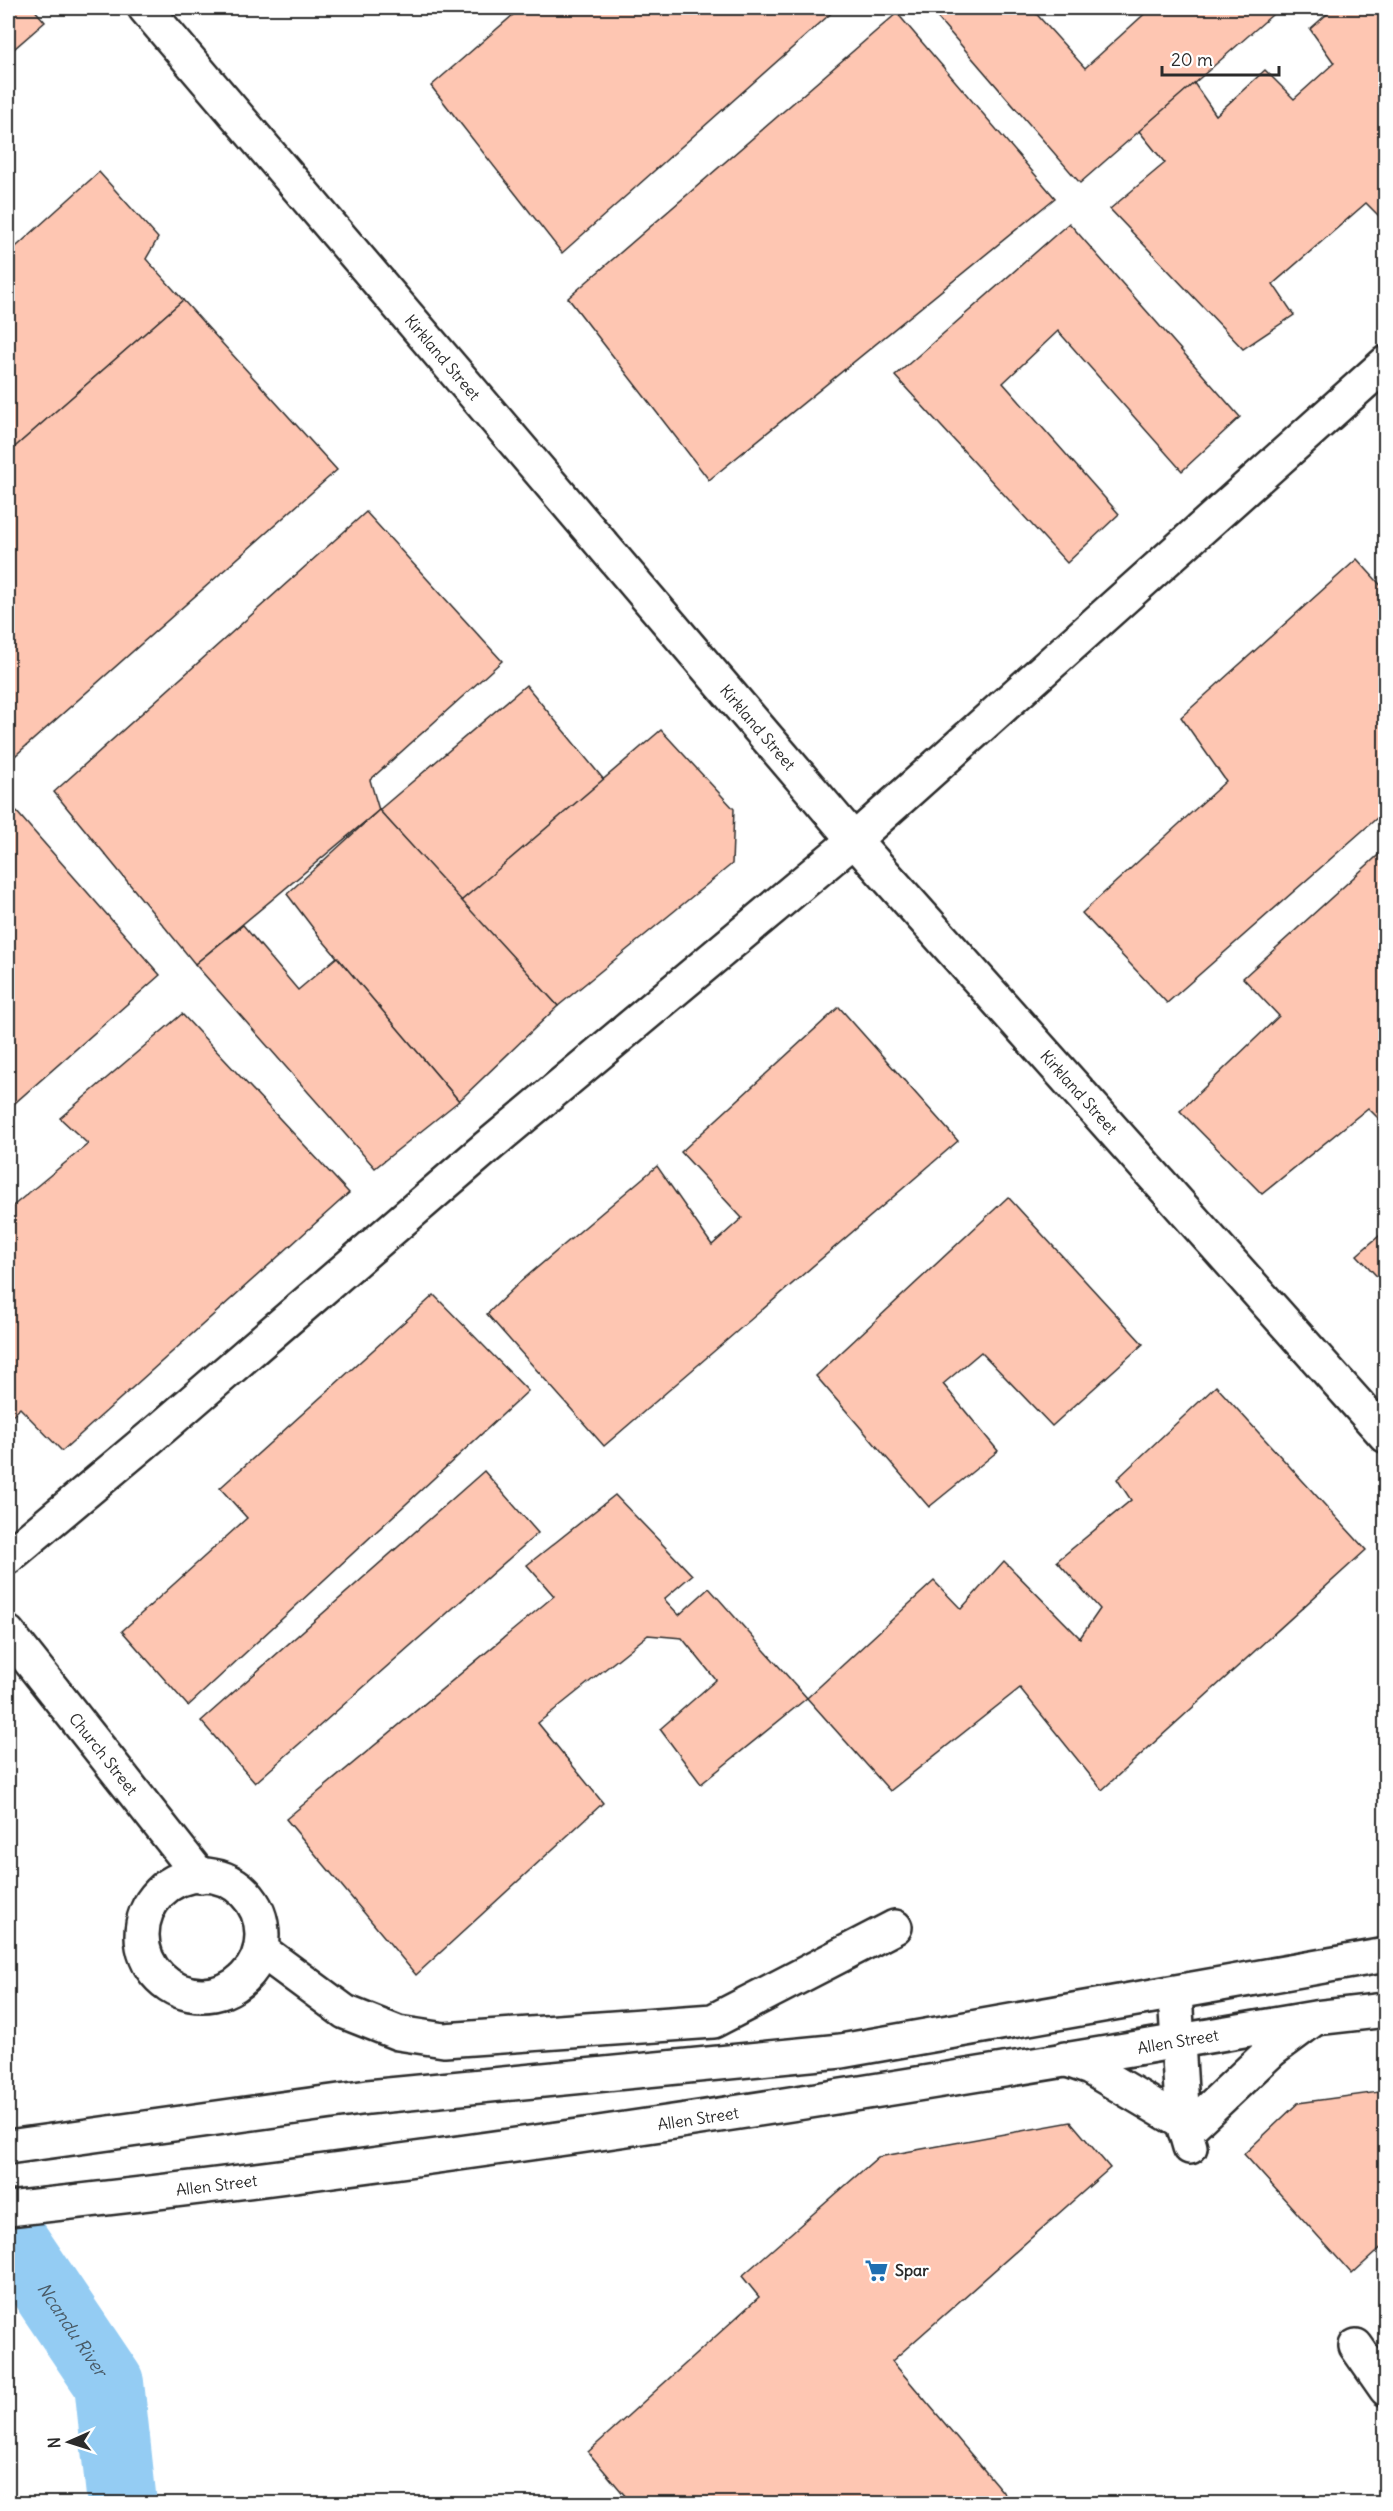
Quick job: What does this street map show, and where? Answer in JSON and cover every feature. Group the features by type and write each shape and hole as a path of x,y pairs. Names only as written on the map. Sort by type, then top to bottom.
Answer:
{"street":[{"name":"Kirkland Street","path":"145,8 854,840 1386,1436"},
{"path":"8,1557 173,1419 487,1147 854,840 1386,363"},
{"name":"Church Street","path":"8,1633 200,1876"},
{"path":"192,1876 212,1876 231,1882 246,1894 257,1910 262,1930 261,1950 247,1976 223,1993 203,1996 183,1993 166,1983 152,1969 144,1950 142,1931 147,1912 158,1895 173,1882 192,1876"},
{"path":"261,1950 345,2012 398,2033 444,2040 712,2021 895,1927"},
{"path":"8,2147 368,2097 841,2051 1175,1994 1386,1955"},
{"path":"1175,1994 1186,2135"},
{"name":"Allen Street","path":"8,2209 134,2196 647,2127 1315,2018 1386,2010"},
{"path":"1186,2135 1272,2050 1315,2018"},
{"path":"1065,2059 1090,2068 1186,2135"},
{"path":"1356,2346 1386,2389"}],"building":[{"path":"8,8 33,8 45,22 8,54"},
{"path":"521,8 837,8 562,253 431,86"},
{"path":"929,8 1031,8 1085,68 1151,8 1280,8 1080,183"},
{"path":"1334,8 1386,8 1386,142 1383,144 1386,146 1386,223 1366,203 1273,284 1294,315 1243,349 1110,209 1165,163 1139,131 1194,83 1216,115 1265,70 1294,99 1334,63 1310,29"},
{"path":"897,13 1055,198 709,480 568,298"},
{"path":"99,172 158,238 146,259 183,300 8,453 8,254"},
{"path":"1069,223 1240,417 1182,471 1058,331 1003,383 1119,514 1067,563 895,376"},
{"path":"183,300 337,470 8,762 8,453"},
{"path":"366,512 502,661 370,780 379,810 195,964 54,792"},
{"path":"1357,559 1386,591 1386,810 1167,1003 1082,913 1226,781 1181,717"},
{"path":"526,685 604,780 461,901 379,810"},
{"path":"661,730 734,809 732,864 558,1006 461,901"},
{"path":"8,802 160,975 8,1109"},
{"path":"379,810 558,1006 459,1101 319,936 287,894"},
{"path":"1386,848 1386,1126 1368,1108 1262,1194 1180,1111 1279,1016 1243,978"},
{"path":"243,925 298,990 337,957 459,1101 375,1168 195,964"},
{"path":"839,1007 958,1141 604,1446 487,1314 519,1283 657,1166 712,1245 742,1218 681,1152"},
{"path":"182,1014 349,1193 62,1451 20,1408 8,1420 8,1210 88,1144 60,1118"},
{"path":"1008,1197 1143,1344 1052,1426 981,1352 943,1384 998,1451 929,1507 816,1376"},
{"path":"1386,1230 1386,1286 1357,1255"},
{"path":"434,1295 528,1391 188,1706 122,1631 247,1518 220,1488"},
{"path":"1216,1386 1366,1550 1102,1790 1020,1688 890,1791 807,1698 934,1581 961,1609 1004,1561 1080,1638 1100,1609 1057,1561 1131,1500 1117,1479"},
{"path":"484,1471 538,1533 255,1783 201,1721"},
{"path":"615,1495 692,1575 664,1599 679,1615 709,1588 807,1698 701,1784 660,1729 716,1680 682,1638 648,1635 538,1723 603,1803 416,1975 286,1819 554,1596 527,1565"},
{"path":"1386,2091 1386,2243 1352,2274 1244,2154 1298,2103"},
{"path":"1071,2122 1110,2168 892,2361 1013,2504 632,2504 588,2452 759,2297 742,2276 878,2157"}],"waterway":[{"name":"Ncandu River","path":"8,2233 109,2383 122,2504"}],"place":[{"name":"Spar","path":"877,2270"}]}
